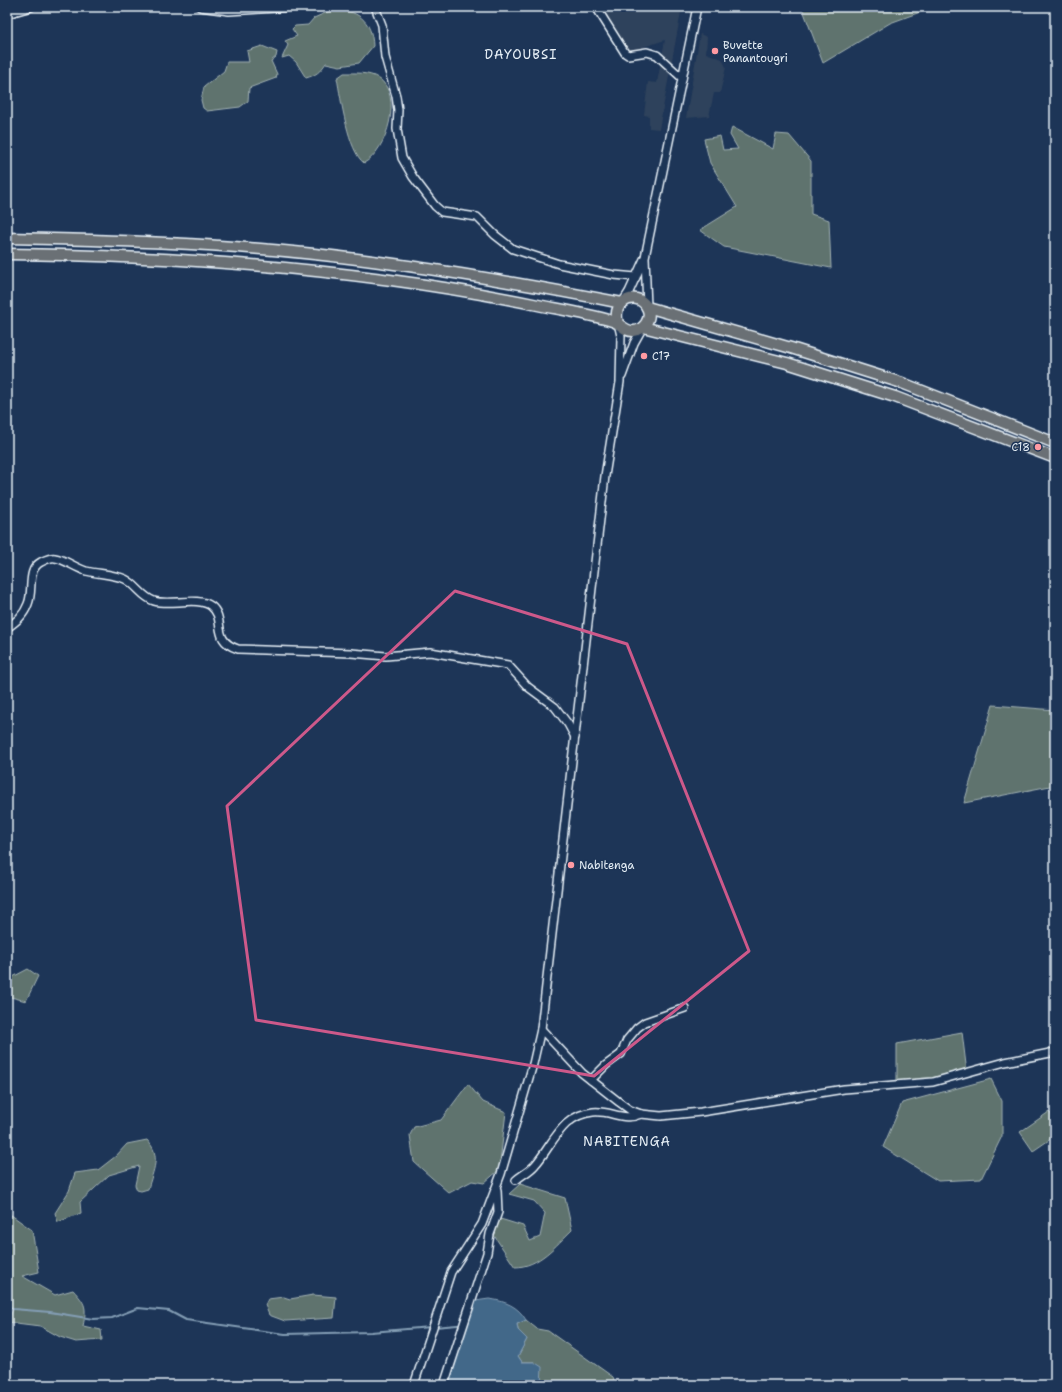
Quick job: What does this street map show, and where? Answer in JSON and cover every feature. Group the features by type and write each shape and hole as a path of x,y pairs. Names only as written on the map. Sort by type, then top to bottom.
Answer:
{"highway":[{"path":"7,238 184,243 314,254 452,272 622,303"},
{"path":"7,254 149,257 298,268 448,289 527,303 618,323 630,331 639,330 643,327 649,318 647,307"},
{"path":"618,323 616,312 622,303 626,300 640,300 647,307 791,348 902,382 1055,443"},
{"path":"643,327 787,363 888,395 1055,458"}],"street":[{"path":"7,14 31,7"},
{"path":"200,7 229,11 292,7"},
{"path":"375,7 382,25 385,57 396,96 398,110 397,129 402,158 422,190 435,206 442,212 477,217 495,235 513,249 559,264 614,276 636,277"},
{"path":"596,7 625,53 628,55 647,52 657,55 682,78"},
{"path":"622,303 645,257 697,7"},
{"path":"645,257 647,307"},
{"path":"414,1385 451,1272 482,1224 497,1184 524,1097 540,1029 605,476 620,382 620,336 618,323"},
{"path":"620,382 634,343 643,327"},
{"path":"7,628 22,617 29,602 31,574 36,566 45,560 56,558 86,571 126,580 155,601 204,603 212,606 217,615 220,634 223,639 230,646 238,649 351,652 386,656 430,652 508,665 528,687 555,707 568,724 574,738"},
{"path":"591,1080 606,1065 621,1054 627,1040 637,1028 645,1022 686,1008"},
{"path":"540,1029 591,1080 630,1110 642,1114 661,1116 688,1114 844,1089 933,1082 1006,1062 1055,1052"},
{"path":"516,1180 535,1165 552,1140 567,1122 573,1118 593,1112 632,1118 642,1114"},
{"path":"444,1385 480,1275 498,1212 497,1184"}],"highlighted area":[{"path":"455,591 627,644 749,951 594,1076 256,1020 227,806"}],"shaded area":[{"path":"602,7 682,7 659,129 649,128 649,116 644,115 648,82 657,83 665,40 628,52"},
{"path":"700,34 707,37 706,53 722,59 726,67 720,93 714,93 709,116 686,118"},
{"path":"489,1299 510,1305 523,1315 526,1320 517,1324 518,1330 527,1339 518,1356 522,1362 534,1362 542,1367 541,1385 448,1385 475,1301"}],"green space":[{"path":"802,7 934,7 890,23 823,63"},
{"path":"332,10 349,12 362,18 370,29 373,46 359,63 340,66 326,63 318,73 306,78 296,62 289,56 282,58 288,45 285,41 297,36 292,29 295,26 308,25 314,18"},
{"path":"262,46 277,52 276,57 271,61 277,74 276,78 249,88 248,101 240,107 207,111 203,108 201,100 204,87 224,71 227,62 249,62 247,51"},
{"path":"344,73 361,73 378,78 386,86 390,96 391,109 385,135 380,147 372,157 364,163 358,157 349,136 343,111 337,78"},
{"path":"732,127 773,149 776,134 789,135 811,161 811,214 829,220 831,268 724,247 700,230 737,207 710,163 704,139 720,136 723,150 738,149 730,135"},
{"path":"993,705 1055,710 1055,785 964,803"},
{"path":"28,969 38,976 26,1001 7,996 7,980"},
{"path":"962,1032 967,1073 897,1085 897,1044"},
{"path":"991,1079 1002,1101 1002,1136 981,1179 938,1181 883,1147 902,1103"},
{"path":"468,1084 483,1102 506,1112 499,1170 484,1183 472,1181 449,1193 414,1162 410,1135 414,1127 441,1120"},
{"path":"1049,1112 1055,1119 1055,1136 1033,1151 1020,1132"},
{"path":"147,1140 152,1146 155,1158 154,1169 148,1189 141,1191 137,1190 135,1185 139,1166 109,1175 80,1202 81,1213 58,1222 55,1213 69,1191 75,1173 98,1170 116,1156 127,1144"},
{"path":"520,1184 565,1198 572,1230 539,1259 524,1266 515,1267 493,1234 497,1218 523,1226 530,1241 540,1237 545,1213 534,1201 509,1194"},
{"path":"7,1212 32,1230 39,1272 22,1276 55,1295 73,1290 81,1299 84,1306 85,1314 83,1326 101,1330 102,1340 76,1342 60,1337 40,1326 8,1322 13,1309 7,1305"},
{"path":"313,1295 336,1297 334,1318 285,1321 269,1315 265,1305 268,1299 284,1297 290,1299"},
{"path":"526,1320 537,1329 548,1331 613,1377 616,1385 541,1385 542,1382 534,1362 522,1362 518,1356 527,1339 518,1330 517,1324"}],"waterway":[{"path":"7,1305 13,1309 50,1312 93,1319 112,1318 138,1308 169,1311 186,1320 285,1334 371,1332 431,1327"},
{"path":"435,1327 468,1324"}],"place":[{"name":"Buvette Panantougri","path":"715,51"},
{"name":"C17","path":"644,356"},
{"name":"C18","path":"1038,447"},
{"name":"Nabitenga","path":"571,865"}],"district":[{"name":"DAYOUBSI","path":"521,54"},
{"name":"NABITENGA","path":"627,1141"}]}
